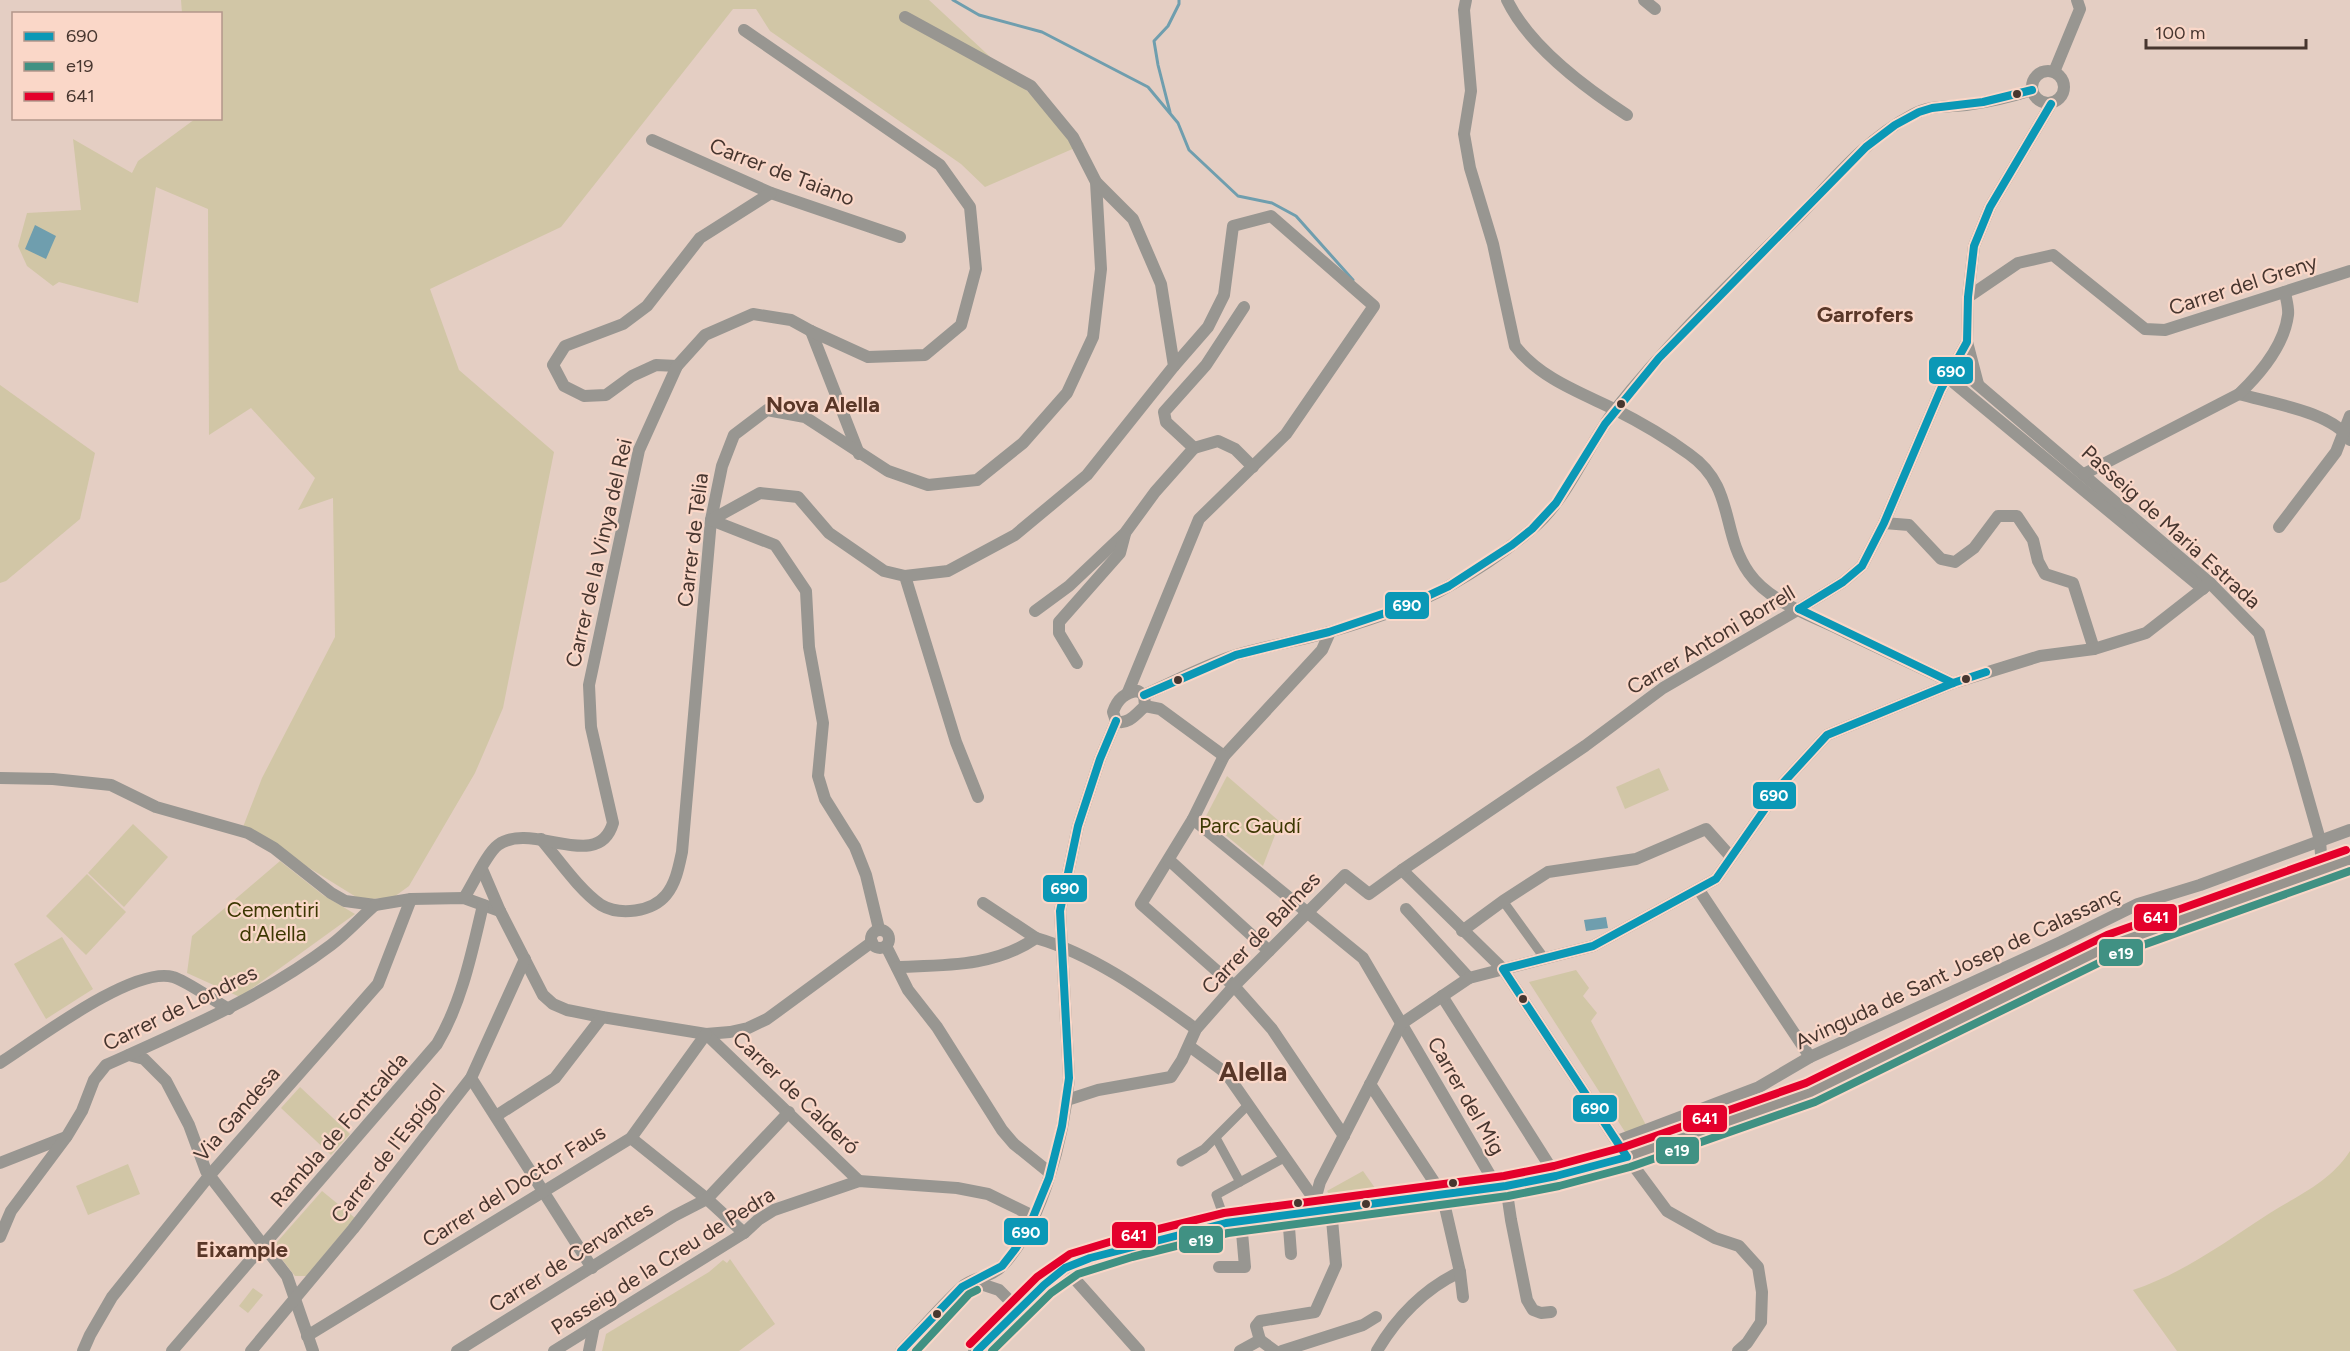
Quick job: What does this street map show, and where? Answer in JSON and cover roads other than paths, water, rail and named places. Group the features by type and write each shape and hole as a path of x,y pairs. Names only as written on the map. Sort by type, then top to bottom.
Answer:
{"main road":[{"path":"977,1351 1018,1309 1065,1268 1113,1252 1234,1222 1288,1214 1313,1205 1331,1208 1502,1187 1556,1176 1627,1157 1810,1093 2111,945 2350,860"}],"street":[{"path":"1466,0 1464,10 1471,91 1464,134 1470,168 1492,244 1511,336 1522,356 1544,374 1616,410 1689,453 1704,466 1716,482 1724,500 1739,556 1750,574 1764,590 1953,682"},
{"path":"1507,0 1516,20 1536,41 1570,73 1627,115"},
{"path":"1644,0 1654,9"},
{"path":"2054,72 2081,3"},
{"name":"Carrer de Tèlia","path":"541,839 587,892 602,905 615,910 632,912 657,903 666,895 676,877 682,852 711,520 722,466 734,435 767,410 805,417 888,471 928,485 977,480 1023,443 1067,393 1093,337 1101,269 1096,182 1073,138 1031,86 905,17"},
{"name":"Carrer de la Vinya del Rei","path":"464,898 482,869 489,852 500,843 512,838 541,839 590,847 601,843 609,835 613,824 591,727 589,685 639,450 677,366 705,335 753,314 791,320 868,357 925,355 961,325 976,269 970,207 940,165 744,30"},
{"path":"2045,71 2054,72 2064,82 2064,92 2060,100 2051,104 2041,102 2034,97 2032,90 2036,76 2045,71"},
{"path":"1116,722 1128,722 1144,700 1234,656 1330,632 1407,605 1447,587 1533,527 1555,504 1616,410 1642,376 1860,151 1893,126 1932,107 1991,101 2032,90"},
{"path":"1978,385 1967,342 1968,297 1974,246 1990,207 2051,104"},
{"name":"Carrer de Taiano","path":"651,140 771,193 900,237"},
{"path":"1096,182 1133,219 1161,284 1174,366"},
{"path":"677,366 656,365 632,376 606,395 584,396 564,386 553,365 565,346 623,324 647,306 700,238 771,193"},
{"path":"711,520 760,493 798,497 829,533 884,571 905,576 948,571 1015,535 1087,475 1208,327 1224,295 1233,226 1271,216 1374,306 1286,434 1199,519 1128,692 1116,704 1113,712 1116,722 1100,759 1078,826 1060,910 1069,1078 1063,1125 1035,1217 1020,1245 1000,1268 996,1281 999,1290"},
{"name":"Carrer del Greny","path":"1968,297 2018,263 2053,255 2145,329 2165,330 2350,272"},
{"path":"2084,474 2239,394 2256,378 2280,343 2288,315 2285,292"},
{"path":"1194,448 1166,422 1164,412 1206,365 1244,307"},
{"path":"811,331 859,454"},
{"name":"Carrer Antoni Borrell","path":"1370,894 1585,746 1663,688 1799,609 1843,582 1862,566 1884,523 1941,389 1956,366 1967,342"},
{"name":"Passeig de Maria Estrada","path":"1956,366 2084,474 2259,633 2319,840 2322,869"},
{"path":"1313,1205 1320,1182 1401,1024 1469,978 1593,946 1716,879 1783,783 1827,735 1953,682 2040,656 2094,649 2146,633 2207,586 1948,378"},
{"path":"2239,394 2312,414 2347,436"},
{"path":"2279,527 2347,436 2350,416"},
{"path":"1035,611 1069,586 1125,532 1155,492 1194,448 1218,441 1235,449 1253,467"},
{"path":"1884,523 1909,525 1941,559 1955,562 1974,548 1998,516 2018,516 2033,540 2038,561 2045,573 2073,583 2094,649"},
{"path":"711,520 775,545 806,591 809,647 823,723 818,776 825,799 855,847 866,875 879,929"},
{"path":"1077,663 1059,633 1059,622 1120,553 1125,532"},
{"path":"905,576 956,742 978,797"},
{"path":"1330,632 1322,650 1224,756 1193,819 1141,904 1234,986 1272,1029 1344,1136"},
{"path":"1128,692 1138,691 1144,700 1160,709 1224,756"},
{"path":"0,778 53,779 111,785 156,807 248,833 274,848 331,893 352,902 375,905 411,899 464,898 500,911"},
{"name":"Carrer del Mig","path":"1193,819 1363,958 1502,1187"},
{"path":"1462,931 1548,872 1636,859 1706,829 1731,857"},
{"name":"Avinguda de Sant Josep de Calassanç","path":"1617,1141 1744,1094 1773,1080 1810,1057 2061,942 2138,904 2193,888 2350,830"},
{"path":"1169,860 1269,951"},
{"path":"482,869 500,911 543,995 553,1005 602,1017 706,1034 748,1028 767,1019 872,942"},
{"path":"1402,870 1503,969 1627,1157 1667,1211 1715,1238 1739,1246 1758,1267 1762,1292 1761,1322 1747,1343 1738,1351"},
{"name":"Carrer de Balmes","path":"1067,1100 1098,1090 1170,1077 1189,1046 1196,1029 1234,986 1345,875 1370,894"},
{"path":"1699,890 1810,1057"},
{"name":"Via Gandesa","path":"83,1351 112,1297 209,1176 378,984 411,899"},
{"path":"1503,901 1545,959"},
{"path":"983,903 1036,938 1062,945 1130,982 1196,1029"},
{"name":"Carrer de Londres","path":"0,1238 11,1211 67,1136 82,1111 94,1080 106,1065 229,1010 282,979 332,944 375,905"},
{"name":"Rambla de Fontcalda","path":"172,1351 437,1044 452,1013 467,969 483,905"},
{"path":"1406,909 1469,978"},
{"path":"879,929 884,930 890,938 886,946 878,948 872,942 872,933 879,929"},
{"path":"897,967 969,964 1018,950 1036,938"},
{"path":"886,946 908,990 937,1027 1002,1130 1014,1144 1050,1173"},
{"name":"Carrer de l'Espígol","path":"251,1351 296,1299 471,1078 525,959"},
{"path":"0,1063 114,989 147,976 173,977 229,1010"},
{"path":"1442,996 1556,1176"},
{"path":"496,1116 555,1078 602,1017"},
{"path":"727,1054 730,1032"},
{"name":"Carrer de Calderó","path":"706,1034 859,1181"},
{"name":"Carrer del Doctor Faus","path":"308,1336 630,1138 706,1034"},
{"path":"1189,1046 1226,1072 1313,1205"},
{"path":"129,1055 144,1059 166,1082 189,1125 209,1176 287,1276 313,1351"},
{"path":"471,1078 592,1268"},
{"path":"1370,1084 1442,1194 1460,1272 1463,1297"},
{"path":"1180,1162 1204,1149 1247,1103"},
{"name":"Carrer de Cervantes","path":"457,1351 674,1216 707,1199 789,1112"},
{"path":"0,1163 67,1136"},
{"path":"630,1138 707,1199 744,1233"},
{"path":"1216,1138 1240,1182"},
{"path":"1219,1268 1245,1267 1234,1222 1216,1195 1284,1158"},
{"name":"Passeig de la Creu de Pedra","path":"554,1351 744,1233 774,1210 859,1181 957,1188 988,1194 1035,1217"},
{"path":"1502,1187 1527,1300 1533,1310 1540,1313 1551,1312"},
{"path":"1275,1351 1260,1340 1256,1326 1260,1321 1315,1312 1336,1264 1331,1208"},
{"path":"1288,1214 1291,1254"},
{"path":"901,1351 963,1286 1000,1268"},
{"path":"1065,1268 1139,1351"},
{"path":"1377,1351 1394,1326 1423,1295 1443,1280 1460,1272"},
{"path":"972,1281 999,1290 1018,1309"},
{"path":"1282,1351 1363,1325 1376,1317"},
{"path":"589,1351 594,1326"},
{"path":"1240,1351 1260,1340"}],"water":[{"path":"35,225 56,236 46,259 25,249"},
{"path":"1606,917 1608,928 1586,931 1584,920"}],"waterway":[{"path":"953,0 979,15 1042,32 1148,87 1178,123 1189,150 1238,196 1272,203 1296,216 1353,280"},
{"path":"1170,112 1154,41 1168,26 1179,0"}],"district":[{"name":"Garrofers","path":"1865,314"},
{"name":"Nova Alella","path":"823,404"},
{"name":"Alella","path":"1253,1072"},
{"name":"Eixample","path":"242,1249"}],"park label":[{"name":"Parc Gaudí","path":"1250,826"},
{"name":"Cementiri d'Alella","path":"273,922"}]}
